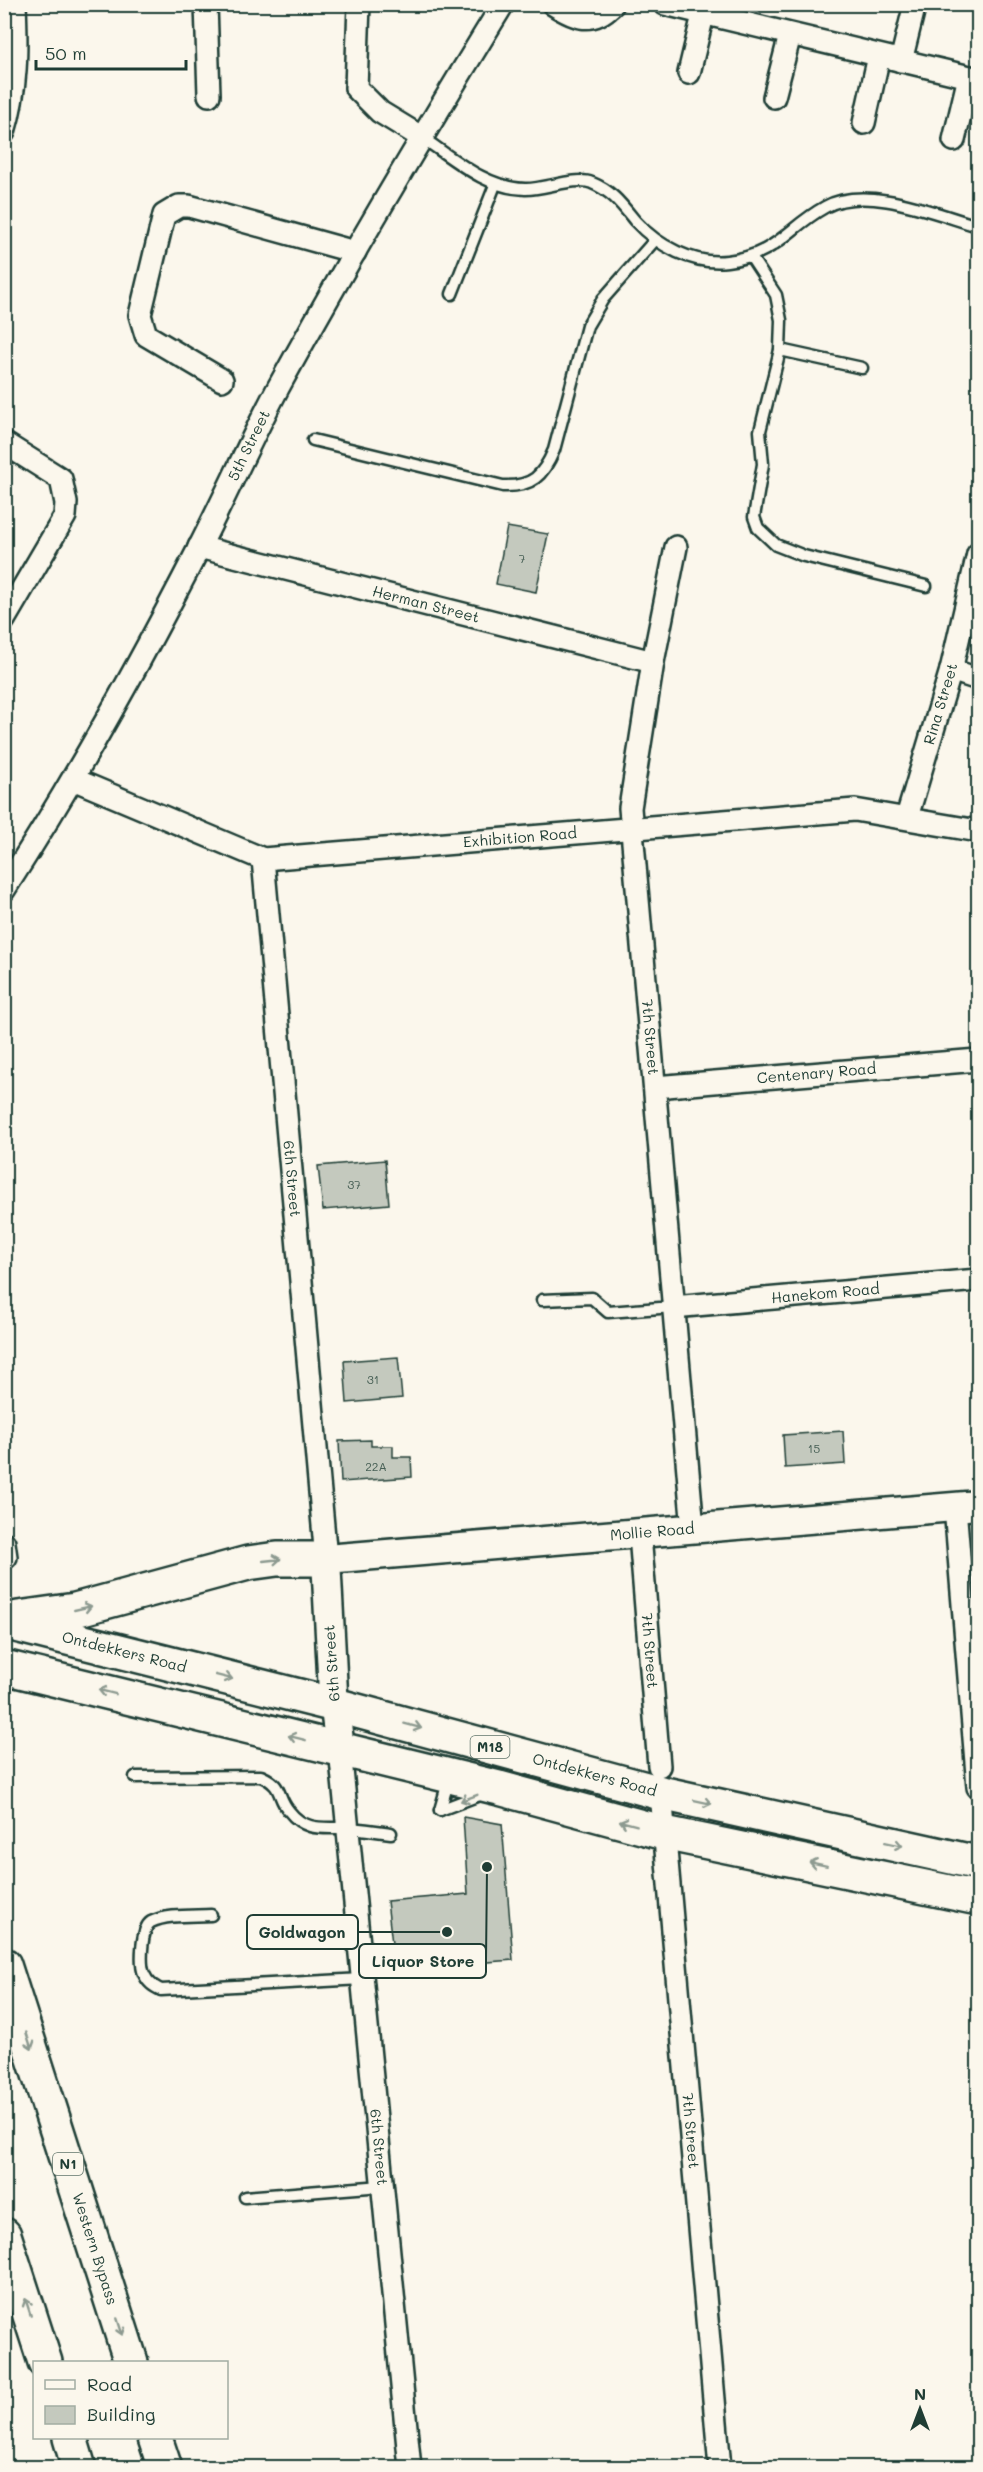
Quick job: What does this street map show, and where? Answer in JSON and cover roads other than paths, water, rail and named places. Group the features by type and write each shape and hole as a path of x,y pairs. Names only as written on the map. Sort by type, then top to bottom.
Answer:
{"main road":[{"name":"Mollie Road","path":"326,1559 640,1535 967,1506"},
{"path":"4,1621 75,1610 248,1563 277,1559 326,1559"},
{"name":"6th Street","path":"326,1559 340,1749"},
{"name":"Ontdekkers Road","path":"4,1621 335,1705 660,1780 978,1863"},
{"path":"4,1667 499,1788 664,1833 978,1898"},
{"name":"Western Bypass","path":"4,1965 132,2361"},
{"path":"4,2235 45,2361"},
{"path":"70,2439 79,2468"},
{"path":"155,2439 165,2468"}],"street":[{"path":"4,132 14,99 11,55 15,4"},
{"path":"206,4 209,94"},
{"path":"360,4 356,88 380,112 421,137"},
{"name":"5th Street","path":"4,890 73,779 200,547 231,478 268,407 421,137 503,4"},
{"path":"553,4 570,15 587,18 601,16 613,4"},
{"path":"665,4 704,15 736,13 790,35 974,78 954,140"},
{"path":"901,61 915,4"},
{"path":"689,73 704,15"},
{"path":"774,97 790,35"},
{"path":"864,123 879,56"},
{"path":"222,380 146,335 143,330 140,315 164,215 178,207 189,207 356,252"},
{"path":"4,443 61,479 66,503 58,531 4,620"},
{"name":"Herman Street","path":"200,547 653,662"},
{"name":"7th Street","path":"676,547 653,662 632,790 631,828 693,1529"},
{"name":"Rina Street","path":"907,817 951,670 978,554"},
{"path":"951,670 978,679"},
{"name":"Exhibition Road","path":"73,779 263,858 855,810 907,817 978,831"},
{"name":"6th Street","path":"263,858 326,1559"},
{"name":"Centenary Road","path":"655,1087 978,1060"},
{"name":"Hanekom Road","path":"673,1307 978,1280"},
{"path":"967,1506 978,1787"},
{"name":"7th Street","path":"640,1535 720,2468"},
{"name":"6th Street","path":"340,1749 410,2468"}],"lane":[{"path":"421,137 495,185 526,189 589,181 612,193 655,240 704,261 751,257 784,240 823,208 851,199 887,201 978,226"},
{"path":"452,294 495,185"},
{"path":"313,440 503,486 520,487 531,483 547,468 554,450 587,326 603,299 655,240"},
{"path":"751,257 776,295 781,320 780,350 760,431 763,464 754,517 758,528 776,545 804,556 927,585"},
{"path":"780,350 862,368"},
{"path":"542,1300 592,1299 601,1308 614,1312 673,1307"},
{"path":"135,1777 261,1776 278,1786 285,1806 303,1824 319,1829 347,1828 391,1833"},
{"path":"211,1915 158,1919 148,1924 143,1932 143,1972 151,1985 160,1990 362,1979"},
{"path":"245,2197 382,2186"}],"place":[{"name":"Liquor Store","path":"487,1867"},
{"name":"Goldwagon","path":"447,1932"}]}
